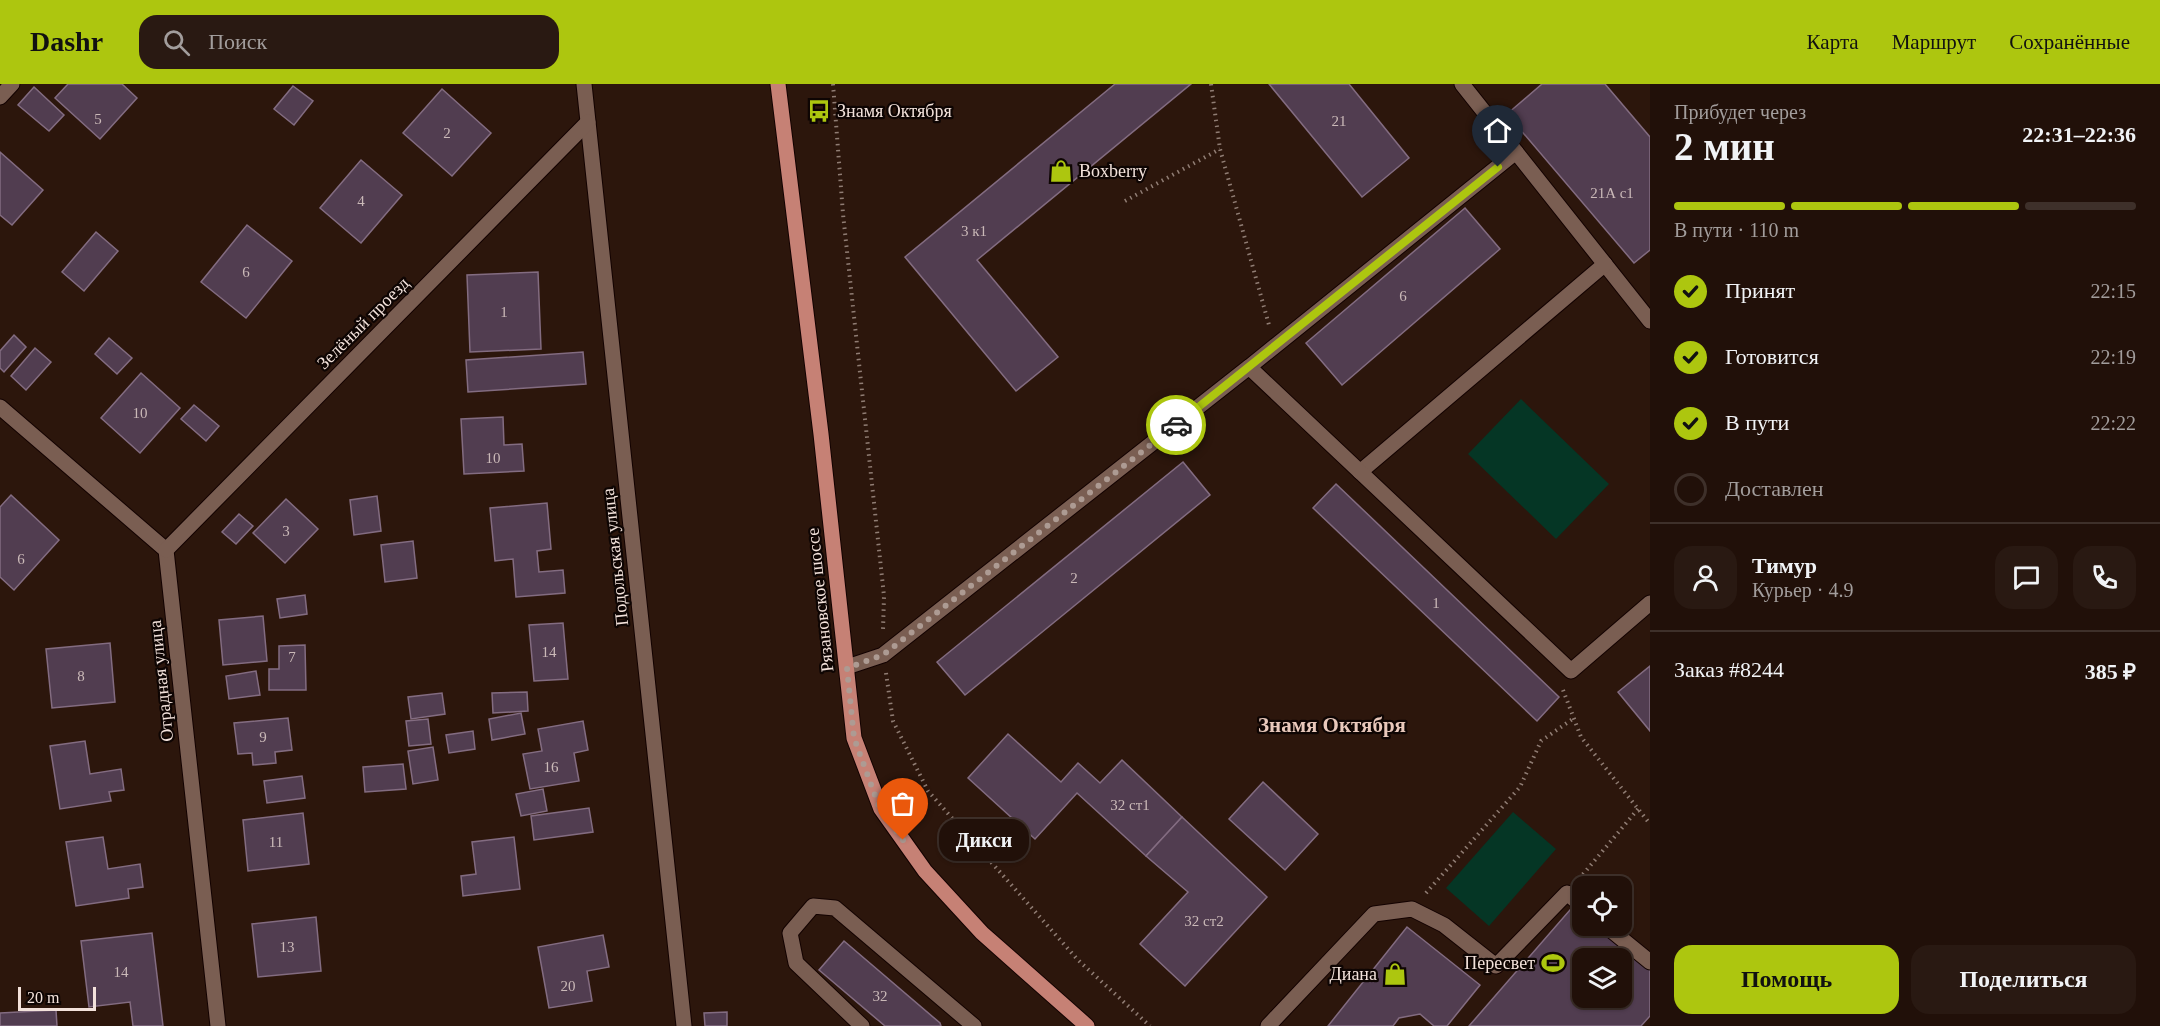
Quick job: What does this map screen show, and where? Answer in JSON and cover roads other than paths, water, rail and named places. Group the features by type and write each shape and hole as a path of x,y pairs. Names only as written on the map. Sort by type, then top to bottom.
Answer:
{"main road":[{"name":"Рязановское шоссе","path":"778,84 821,434 854,738 880,809 925,871 982,933 1087,1026"}],"street":[{"path":"0,97 12,84"},
{"name":"Подольская улица","path":"584,84 684,1026"},
{"path":"1462,84 1650,321"},
{"name":"Зелёный проезд","path":"166,550 588,122"},
{"path":"847,668 883,655 1249,367 1516,152"},
{"path":"1360,472 1605,264"},
{"path":"1249,367 1571,671 1650,603"},
{"path":"0,407 166,550"},
{"name":"Отрадная улица","path":"166,550 218,1026"},
{"path":"1268,1026 1374,914 1412,909 1444,925 1496,966 1567,893 1572,897"},
{"path":"862,1026 796,963 790,933 813,906 835,908 974,1026"},
{"path":"1618,936 1650,962"}],"place":[{"name":"Знамя Октября","path":"819,111"},
{"name":"Boxberry","path":"1061,171"},
{"name":"Дикси","path":"903,840"},
{"name":"Пересвет","path":"1553,963"},
{"name":"Диана","path":"1395,974"}],"district":[{"name":"Знамя Октября","path":"1332,725"}]}
